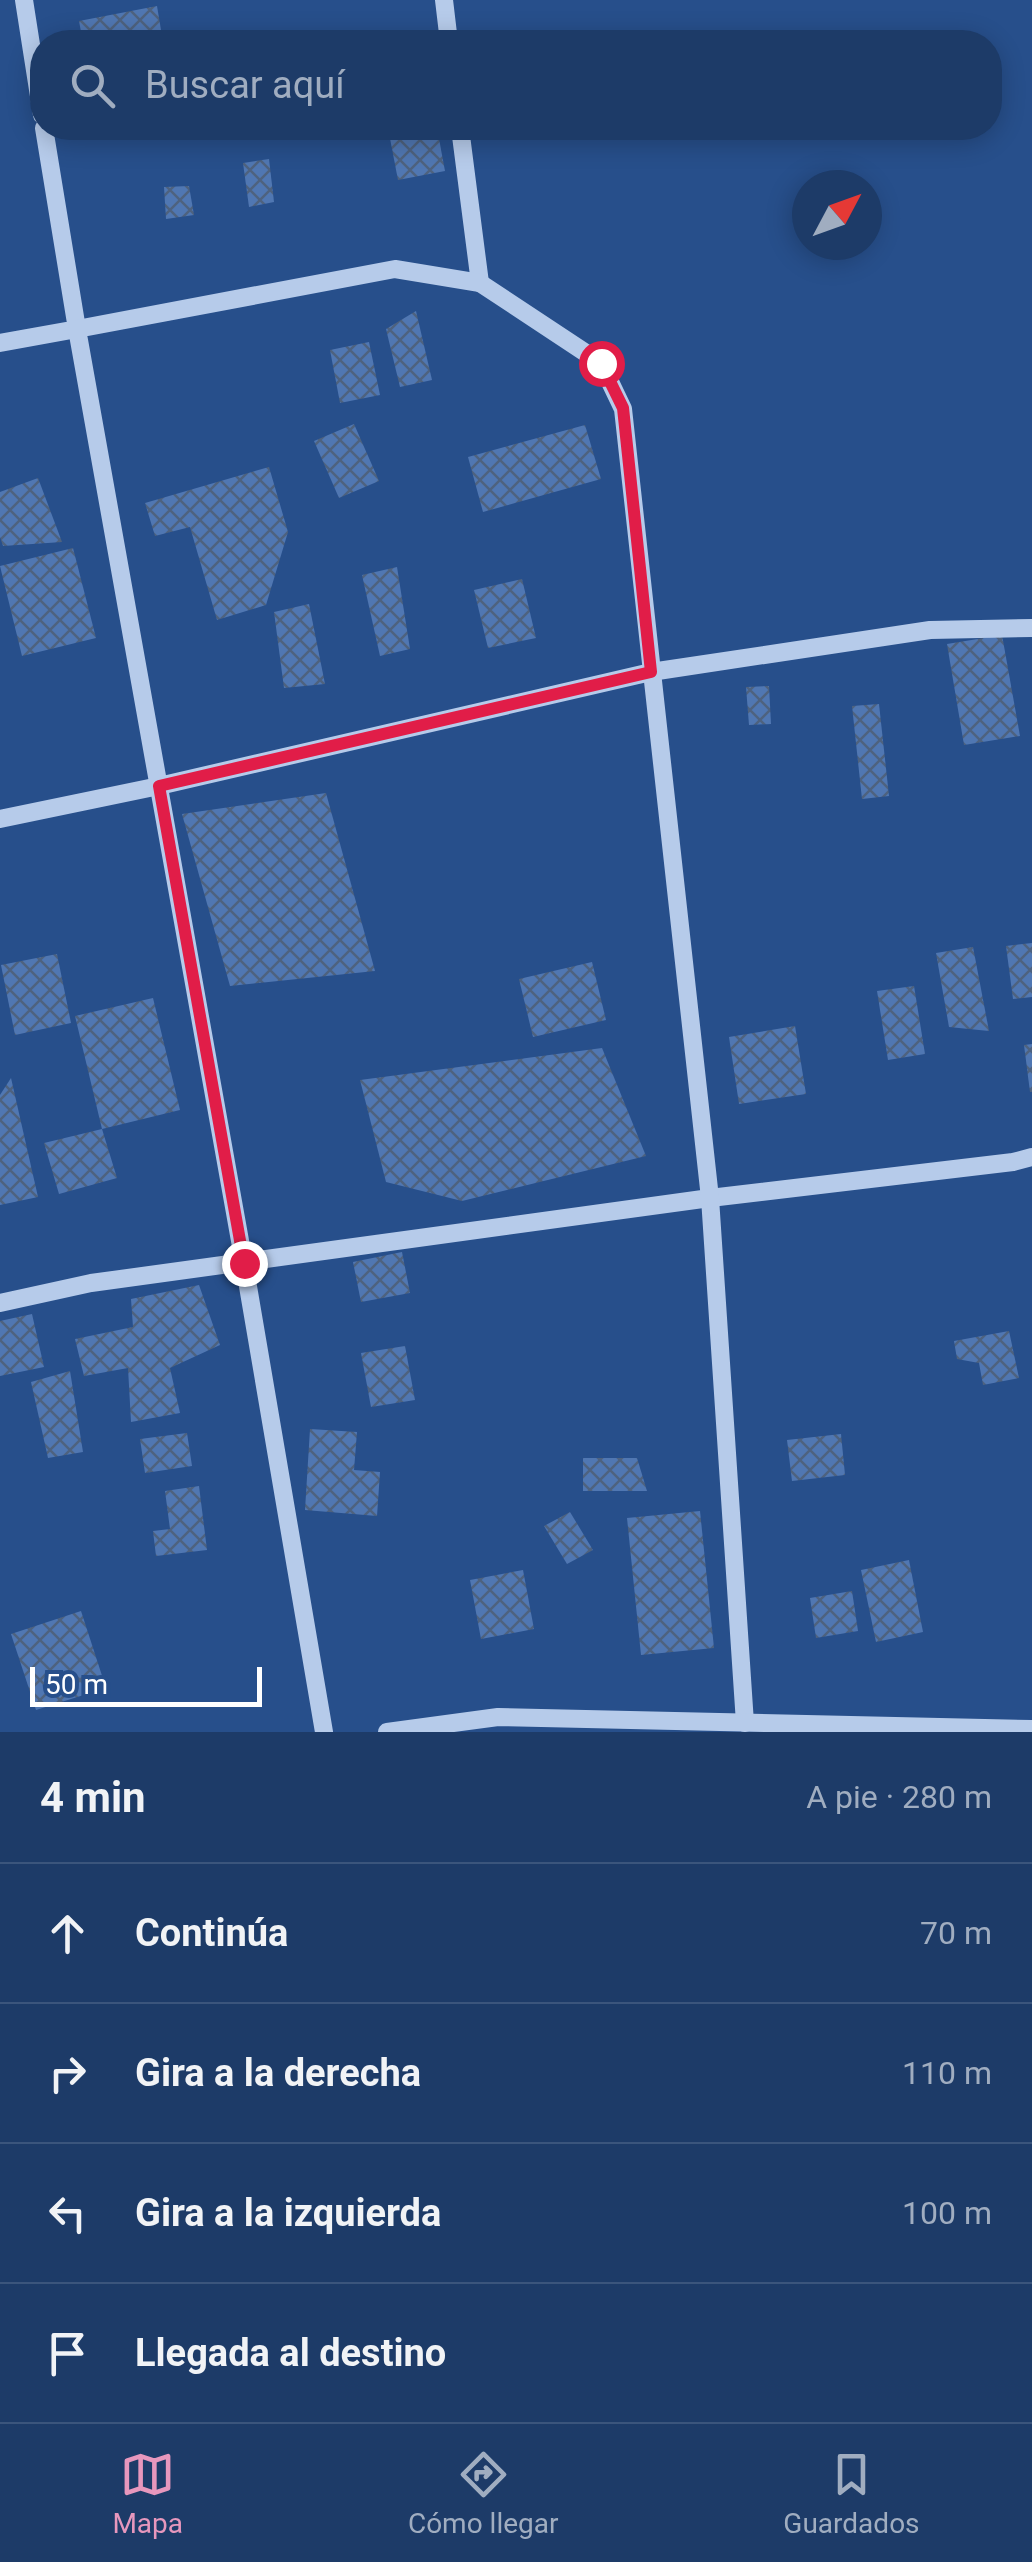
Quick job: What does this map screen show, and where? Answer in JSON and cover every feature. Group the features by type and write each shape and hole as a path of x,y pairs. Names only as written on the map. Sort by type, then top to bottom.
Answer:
{"street":[{"path":"24,0 30,38"},
{"path":"444,0 448,30"},
{"path":"46,140 324,1732"},
{"path":"462,140 480,283"},
{"path":"0,343 395,270 480,283 601,363 623,408 710,1198 745,1724"},
{"path":"0,819 651,672 930,630 1032,628"},
{"path":"0,1303 91,1283 1032,1157"},
{"path":"387,1732 498,1717 670,1727 745,1724 1032,1729"}],"building":[{"path":"157,6 161,30 81,30 79,21"},
{"path":"390,140 439,140 445,171 398,180"},
{"path":"269,159 274,202 249,207 243,163"},
{"path":"189,186 194,215 166,219 164,187"},
{"path":"416,311 432,380 400,387 386,329"},
{"path":"369,342 380,395 340,403 330,350"},
{"path":"354,424 379,481 339,498 314,441"},
{"path":"585,425 601,479 483,512 468,457"},
{"path":"269,467 288,532 266,605 217,620 190,527 155,536 145,503"},
{"path":"38,478 62,542 3,546 0,492"},
{"path":"73,548 96,638 22,656 0,566"},
{"path":"397,567 410,649 380,656 362,575"},
{"path":"522,579 536,638 488,648 474,590"},
{"path":"309,604 325,684 284,688 274,612"},
{"path":"1002,635 1020,736 964,745 947,644"},
{"path":"769,686 771,724 749,725 746,687"},
{"path":"879,704 889,796 862,799 852,706"},
{"path":"326,793 375,971 230,986 182,814"},
{"path":"1032,943 1032,997 1013,999 1006,946"},
{"path":"973,947 989,1031 949,1027 936,953"},
{"path":"57,954 71,1023 15,1035 1,965"},
{"path":"592,962 606,1020 533,1037 519,979"},
{"path":"914,986 925,1054 888,1060 877,991"},
{"path":"153,998 180,1110 102,1129 75,1016"},
{"path":"795,1026 806,1094 739,1104 729,1037"},
{"path":"1032,1044 1032,1092 1030,1092 1024,1045"},
{"path":"602,1048 646,1156 462,1201 386,1182 360,1080"},
{"path":"11,1078 38,1197 0,1205 0,1095"},
{"path":"102,1129 117,1178 59,1194 44,1143"},
{"path":"402,1252 410,1293 361,1302 353,1262"},
{"path":"199,1285 220,1345 170,1368 180,1413 131,1422 128,1368 84,1376 75,1339 133,1327 131,1299"},
{"path":"32,1314 44,1367 0,1376 0,1321"},
{"path":"1009,1331 1019,1378 983,1385 979,1363 957,1359 954,1341"},
{"path":"405,1346 415,1400 371,1407 361,1353"},
{"path":"70,1371 83,1452 48,1458 31,1382"},
{"path":"310,1429 357,1432 354,1470 380,1472 377,1516 305,1510"},
{"path":"187,1433 192,1466 145,1473 140,1439"},
{"path":"841,1434 845,1475 792,1481 787,1440"},
{"path":"583,1458 637,1458 647,1491 583,1491"},
{"path":"199,1486 207,1550 156,1556 153,1531 170,1529 165,1491"},
{"path":"700,1511 714,1648 641,1655 627,1518"},
{"path":"570,1512 593,1550 567,1564 544,1526"},
{"path":"909,1560 923,1632 876,1642 861,1570"},
{"path":"523,1570 534,1629 481,1639 470,1580"},
{"path":"852,1591 858,1631 816,1638 810,1598"},
{"path":"81,1611 106,1688 36,1710 11,1634"}],"route":[{"path":"244,1263 159,786 651,672 623,408 601,363"}]}
